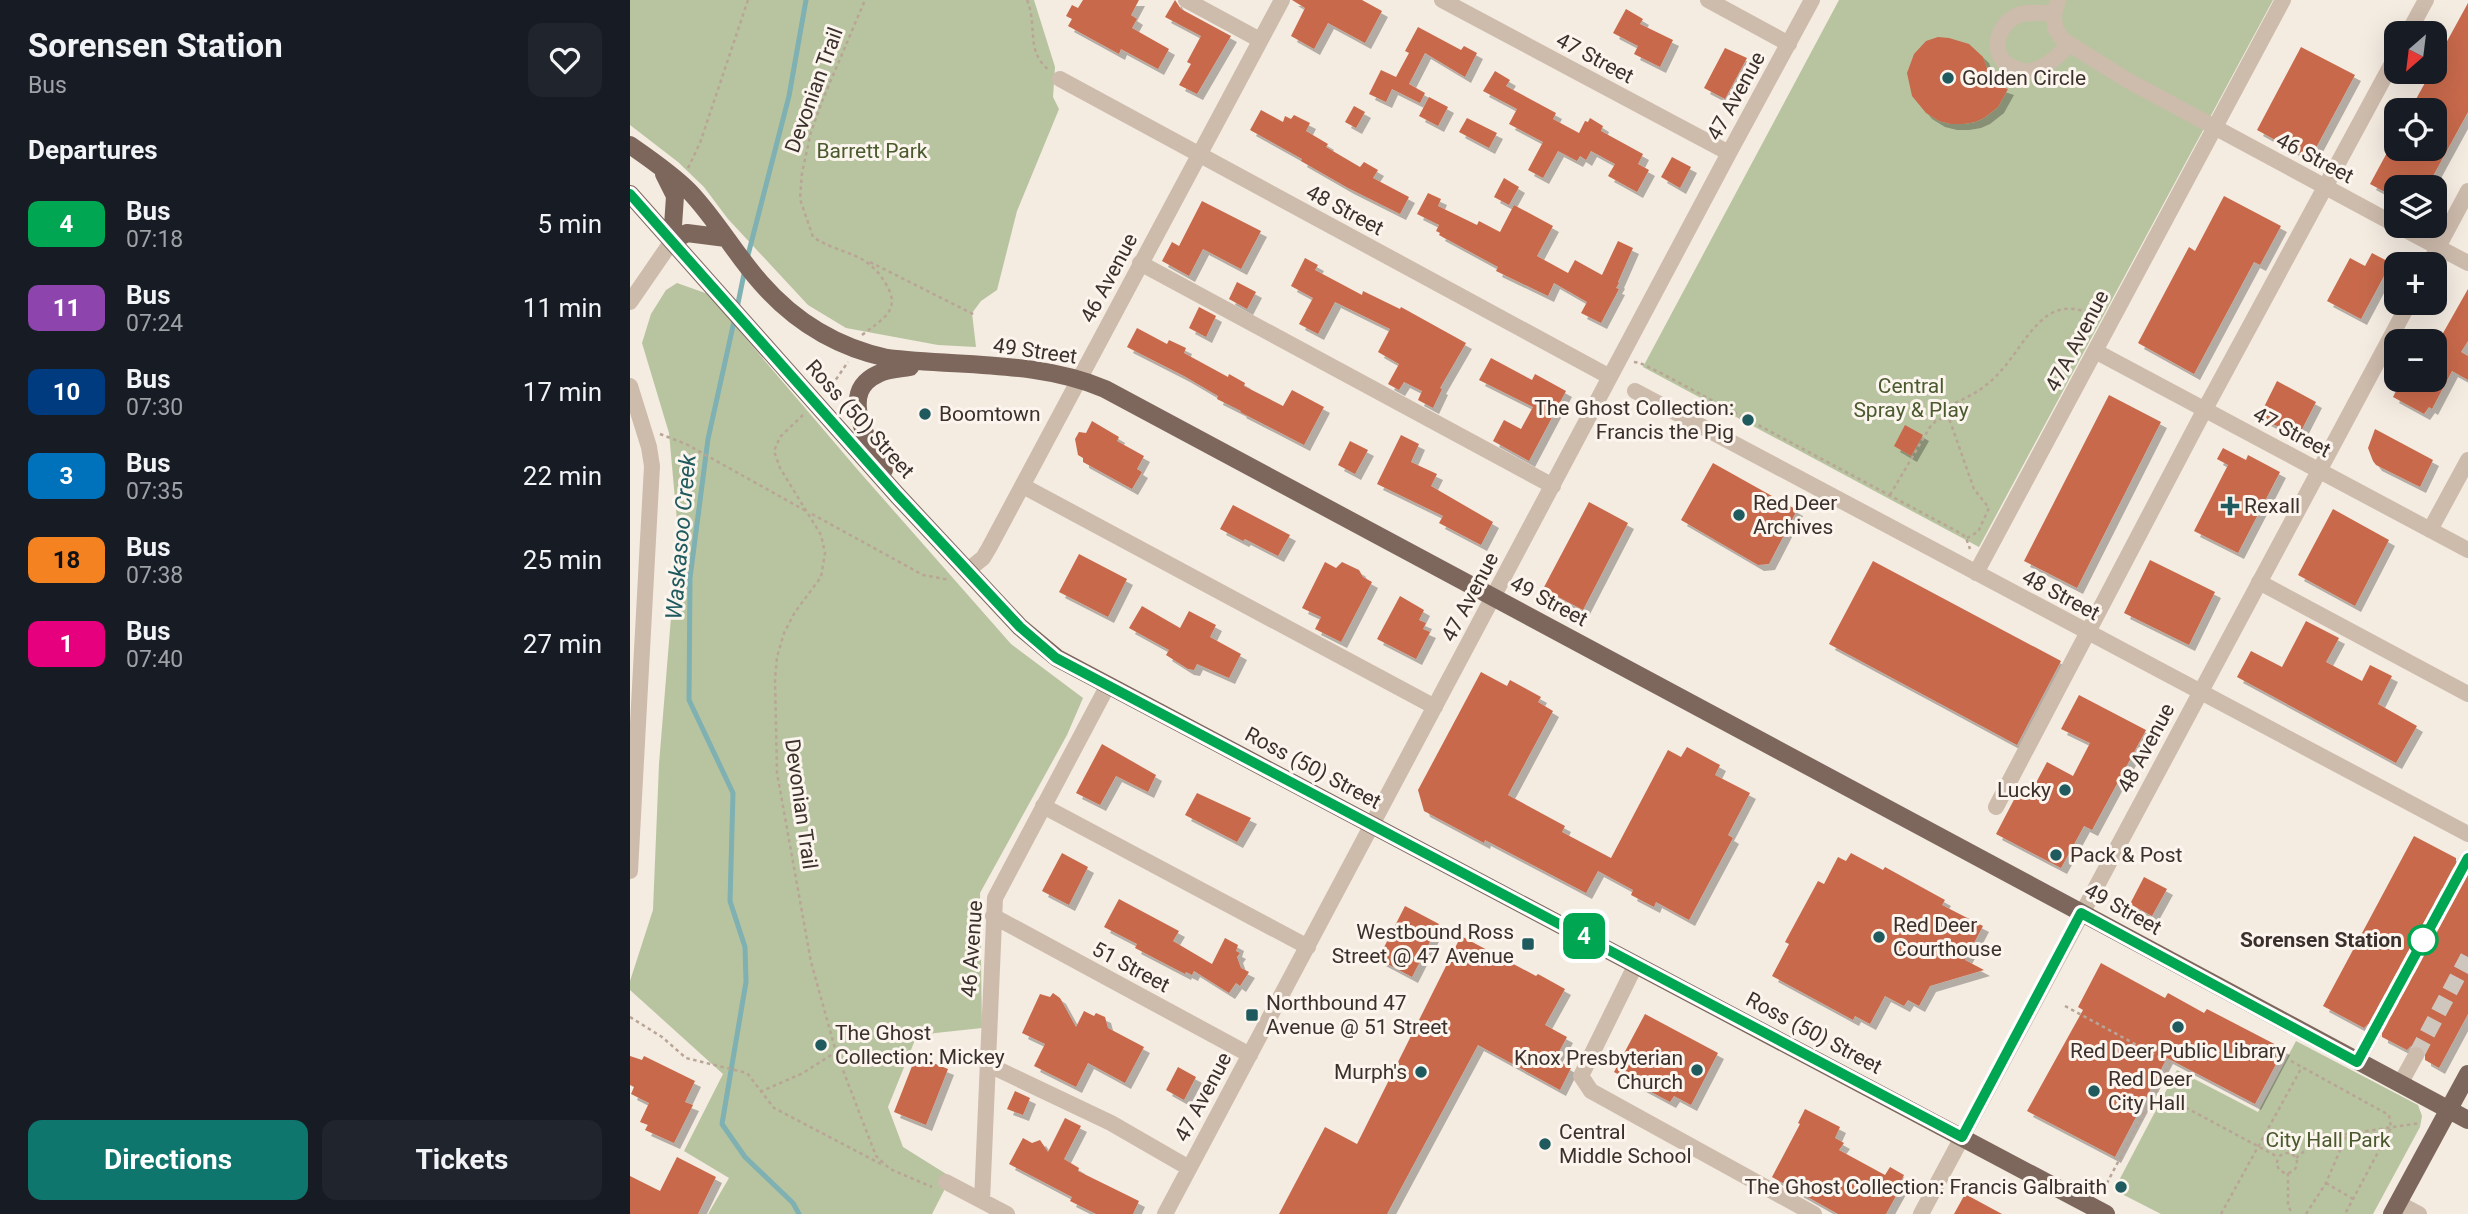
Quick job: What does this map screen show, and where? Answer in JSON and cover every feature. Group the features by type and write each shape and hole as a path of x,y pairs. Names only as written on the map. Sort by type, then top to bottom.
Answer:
{"main road":[{"name":"49 Street","path":"630,145 688,190 760,282 792,314 835,341 870,355 932,363 1035,370 1080,380 1126,400 2468,1120"},
{"path":"653,161 673,190 675,203 671,241"},
{"name":"Ross (50) Street","path":"630,194 897,495 1036,642 1056,658 2106,1214"},
{"path":"671,241 687,233 726,238"},
{"path":"897,495 861,425 858,415 859,398 865,384 877,374 932,363"},
{"path":"2395,1208 2468,1074"}],"street":[{"path":"1186,0 1260,40"},
{"name":"46 Avenue","path":"968,570 982,558 1023,486 1282,0"},
{"name":"47 Street","path":"1442,0 1729,153"},
{"path":"1708,0 1789,44"},
{"name":"47 Avenue","path":"1165,1214 1812,0"},
{"name":"47A Avenue","path":"1976,573 2283,0"},
{"path":"2415,21 2426,0"},
{"path":"2070,44 2040,68 2026,72 2008,65 1999,55 1997,42 2002,28 2017,15 2056,7 2055,28 2063,40 2070,44 2127,80 2214,128"},
{"path":"1996,807 2205,409 2384,78"},
{"name":"48 Street","path":"1060,79 1610,377"},
{"name":"46 Street","path":"2214,128 2384,218"},
{"path":"2435,252 2468,191"},
{"name":"46 Street","path":"2421,238 2468,264"},
{"path":"630,302 671,241"},
{"path":"1140,263 1553,486"},
{"name":"48 Avenue","path":"1921,1214 2403,315"},
{"name":"47 Street","path":"2095,351 2468,550"},
{"path":"630,386 634,416 649,447 652,466 633,766 630,871"},
{"name":"48 Street","path":"1635,391 2468,834"},
{"path":"2430,530 2468,460"},
{"path":"1023,486 1435,707"},
{"path":"2259,582 2468,694"},
{"name":"46 Avenue","path":"982,1201 992,916 999,888 1108,685"},
{"path":"1043,806 1308,947"},
{"name":"51 Street","path":"992,916 1250,1055"},
{"path":"1636,964 1581,1076 1591,1091 1814,1214"},
{"path":"2357,1062 2373,1033"},
{"path":"2400,1084 2416,1055"},
{"path":"987,1064 1111,1123 1189,1168"},
{"path":"943,1187 982,1201 1007,1214"},
{"path":"2395,1208 2419,1214"}],"path":[{"path":"687,173 700,143 748,0"},
{"name":"Devonian Trail","path":"858,340 888,313 893,302 891,295 879,273 867,261 813,237 800,200 799,187 811,132 865,0"},
{"path":"1027,0 1032,14 1036,58 1060,79"},
{"path":"867,261 900,275 975,315"},
{"path":"1966,538 1978,532 1989,508 1974,489 1945,407 1969,398 1986,385 2000,372 2028,335 2054,311 2066,307 2078,308 2096,317"},
{"path":"825,396 851,357"},
{"path":"1632,362 1661,373 1890,495 1966,538 1969,545"},
{"path":"847,364 853,368"},
{"name":"Devonian Trail","path":"808,410 784,431 774,451 780,468 821,535 825,561 817,583 789,622 779,648 775,680 775,749 783,815 811,962 836,1052 870,1145 880,1162 890,1168 943,1187"},
{"path":"1890,495 1930,427 1948,416"},
{"path":"655,433 687,444 923,575 950,580"},
{"path":"2065,1006 2170,1063 2107,1183"},
{"path":"630,1017 662,1037 686,1058 747,1073 767,1101 785,1115 890,1168"},
{"path":"760,1092 803,1073 836,1052"},
{"path":"2291,1061 2389,1115 2391,1128 2345,1214"},
{"path":"2221,1214 2302,1067"},
{"path":"2155,1091 2278,1157"},
{"path":"2296,1158 2320,1138 2420,1123"},
{"path":"2306,1214 2326,1183 2347,1135"},
{"path":"2278,1157 2288,1153 2296,1158"},
{"path":"2278,1157 2279,1170 2288,1173 2297,1168 2296,1158"},
{"path":"2288,1173 2288,1205 2292,1214"},
{"path":"2326,1183 2353,1199"}],"green space":[{"name":"Barrett Park","path":"630,0 1034,0 1055,67 1053,97 1059,109 1017,211 997,290 981,301 972,313 976,347 938,345 846,328 808,305 728,219 704,187 678,162 630,125"},
{"name":"Central Spray & Play","path":"1839,0 2273,0 1979,547 1643,367"},
{"path":"677,283 708,294 1011,644 1083,698 1067,735 980,893 982,1028 917,1035 888,1107 903,1147 951,1177 932,1214 708,1214 729,1178 684,1151 723,1074 630,990 630,981 653,910 659,764 678,532 669,433 642,343 651,314 666,290"},
{"name":"City Hall Park","path":"2296,1041 2418,1105 2422,1116 2420,1127 2373,1214 2161,1214 2114,1190 2177,1070 2258,1112"}],"building":[{"path":"1083,0 1139,0 1131,15 1137,19 1132,28 1169,49 1158,69 1121,49 1119,54 1068,26 1072,19 1066,16 1072,5 1078,8"},
{"path":"1175,0 1181,9 1231,36 1197,94 1179,85 1191,64 1187,62 1201,36 1165,17"},
{"path":"1292,0 1362,0 1382,11 1365,43 1328,23 1314,49 1291,36 1305,8"},
{"path":"2468,3 2468,112 2447,150 2447,98 2417,98 2424,84 2447,84 2447,41"},
{"path":"1626,9 1643,19 1640,24 1673,40 1660,67 1634,54 1638,46 1613,33"},
{"path":"1418,27 1461,50 1464,46 1477,53 1465,77 1425,53 1409,84 1425,93 1420,103 1392,89 1386,102 1369,94 1381,70 1396,77 1409,53 1405,51"},
{"name":"Golden Circle","path":"1938,37 1969,44 1983,57 1989,74 1987,82 2008,89 1998,107 1984,118 1963,124 1939,121 1926,113 1912,96 1907,73 1914,54 1926,41"},
{"path":"2301,47 2355,75 2310,159 2257,130"},
{"path":"1725,48 1747,58 1725,99 1704,88"},
{"path":"1495,71 1510,80 1506,86 1556,113 1553,119 1579,133 1585,121 1588,122 1590,118 1603,126 1601,131 1643,154 1638,164 1649,170 1637,192 1608,176 1615,164 1591,151 1586,160 1580,156 1577,161 1558,151 1543,178 1528,170 1543,142 1509,124 1517,109 1483,91"},
{"path":"1429,97 1448,107 1438,126 1419,116"},
{"path":"1354,106 1365,112 1356,128 1345,122"},
{"path":"1261,110 1283,122 1285,116 1291,119 1294,115 1310,123 1306,131 1328,144 1326,147 1360,167 1364,162 1378,170 1373,178 1409,197 1400,214 1348,188 1250,130"},
{"path":"1467,118 1497,133 1489,148 1459,132"},
{"path":"1672,157 1691,167 1680,188 1661,177"},
{"path":"2384,158 2384,161 2441,161 2434,175 2384,175 2384,192 2370,184"},
{"path":"1504,178 1519,187 1509,205 1494,197"},
{"path":"1428,193 1441,199 1438,206 1477,225 1479,221 1500,232 1514,205 1553,226 1537,256 1568,273 1575,260 1602,275 1618,241 1633,248 1618,282 1616,288 1619,289 1601,323 1581,313 1587,302 1554,283 1548,296 1496,271 1498,267 1439,235 1436,231 1439,225 1417,214"},
{"path":"2224,196 2281,226 2260,265 2254,262 2194,374 2138,343 2189,247 2195,251"},
{"path":"1202,201 1261,231 1241,269 1203,249 1189,276 1162,261 1172,242 1179,246"},
{"path":"2372,253 2384,259 2384,276 2361,319 2327,301 2350,258 2365,266"},
{"path":"1305,258 1318,265 1315,270 1362,295 1363,291 1400,309 1401,307 1466,343 1440,388 1442,389 1433,408 1418,400 1422,391 1404,382 1399,390 1388,384 1399,364 1378,352 1390,329 1335,302 1318,334 1299,324 1313,298 1291,286"},
{"path":"1237,282 1256,292 1247,309 1229,299"},
{"path":"2468,289 2468,341 2461,352 2468,356 2468,380 2452,371 2447,380 2445,329"},
{"path":"1199,307 1216,316 1206,337 1189,328"},
{"path":"1137,328 1167,344 1169,340 1186,348 1184,353 1228,377 1229,374 1245,383 1244,386 1283,406 1292,390 1324,407 1304,445 1217,399 1218,396 1184,376 1127,347"},
{"path":"1491,358 1532,380 1535,374 1566,391 1529,461 1493,441 1504,420 1521,429 1533,407 1479,380"},
{"path":"2277,381 2316,402 2298,437 2259,417"},
{"path":"2396,392 2441,392 2432,409 2429,407 2424,414 2393,397"},
{"path":"2109,395 2161,422 2077,588 2024,561"},
{"path":"1092,421 1119,437 1117,441 1144,456 1137,469 1142,472 1132,489 1083,462 1083,458 1078,455 1075,439 1079,432 1086,433"},
{"path":"1905,425 1923,435 1911,456 1894,446"},
{"path":"2375,429 2433,460 2420,487 2376,465 2368,448"},
{"path":"1401,435 1419,444 1411,462 1437,474 1431,486 1493,522 1481,545 1439,523 1443,516 1377,484"},
{"path":"1350,441 1368,450 1355,474 1338,465"},
{"path":"2223,448 2246,460 2248,455 2280,472 2238,553 2194,531 2228,465 2217,459"},
{"name":"Red Deer Archives","path":"1713,463 1797,510 1769,564 1758,565 1681,520"},
{"path":"1589,502 1628,523 1583,610 1543,589"},
{"path":"1233,505 1290,535 1278,556 1220,529"},
{"path":"2333,509 2389,540 2355,606 2298,575"},
{"path":"1079,554 1127,579 1108,617 1059,592"},
{"path":"2150,560 2215,592 2189,645 2124,613"},
{"path":"1873,561 2061,661 2017,745 1829,644"},
{"path":"1325,562 1336,568 1342,562 1359,570 1363,577 1372,582 1341,642 1315,629 1321,617 1302,608"},
{"path":"1400,596 1424,610 1419,620 1426,623 1423,629 1430,632 1416,659 1377,639"},
{"path":"1142,606 1180,628 1189,611 1216,625 1210,637 1241,654 1229,678 1197,664 1194,670 1188,669 1166,655 1169,650 1129,628"},
{"path":"2306,621 2339,638 2326,662 2362,681 2370,665 2392,676 2378,704 2417,726 2396,763 2237,677 2251,651 2282,667"},
{"path":"1481,672 1507,686 1510,680 1541,697 1538,702 1553,711 1508,795 1565,826 1562,832 1611,858 1668,750 1681,757 1687,747 1720,765 1715,775 1750,793 1728,835 1733,838 1689,920 1656,902 1654,907 1631,895 1633,890 1598,871 1586,893 1424,811 1418,790"},
{"path":"2079,695 2146,730 2092,830 2084,826 2061,868 1996,834 2018,792 2029,796 2047,762 2073,776 2090,743 2061,729"},
{"path":"1102,744 1156,775 1148,792 1116,776 1100,805 1076,793"},
{"path":"1197,793 1251,818 1237,842 1185,815"},
{"name":"Sorensen Station","path":"2414,836 2456,858 2456,869 2468,873 2468,1014 2439,1068 2425,1060 2425,1050 2420,1046 2411,1046 2407,1050 2382,1037 2382,1028 2377,1024 2368,1024 2364,1028 2323,1006"},
{"path":"1062,853 1088,867 1069,905 1042,891"},
{"name":"Red Deer Courthouse","path":"1851,853 1883,870 1885,867 1945,900 1942,905 1983,926 1965,960 1984,970 1930,986 1919,1006 1908,1000 1904,1006 1885,996 1870,1024 1855,1016 1853,1020 1772,976 1789,944 1785,942 1818,881 1824,884 1838,857 1846,861"},
{"path":"2144,877 2167,889 2152,916 2130,904"},
{"path":"1119,899 1179,931 1173,941 1212,964 1225,938 1238,945 1236,951 1240,953 1237,957 1241,968 1249,972 1240,986 1236,983 1229,993 1194,971 1192,975 1186,972 1185,974 1135,948 1137,944 1104,927"},
{"path":"1405,906 1439,924 1412,977 1378,959"},
{"path":"1461,936 1565,989 1545,1025 1567,1037 1555,1059 1571,1068 1560,1090 1478,1045 1387,1214 1279,1214 1325,1127 1357,1144"},
{"path":"2101,963 2165,998 2168,993 2204,1013 2207,1009 2284,1049 2255,1104 2167,1058 2115,1157 2027,1111 2083,1010 2078,1007"},
{"path":"1053,993 1060,998 1076,1027 1084,1011 1094,1016 1096,1013 1105,1017 1108,1028 1144,1047 1125,1083 1088,1063 1076,1087 1034,1066 1045,1044 1022,1033 1040,994 1050,997"},
{"path":"1645,1014 1718,1053 1691,1105 1674,1096 1670,1102 1614,1072"},
{"path":"630,1056 642,1060 644,1056 695,1081 685,1102 693,1105 674,1143 645,1130 648,1125 640,1122 649,1103 631,1094 634,1087 630,1085"},
{"path":"916,1056 948,1069 926,1125 894,1112"},
{"path":"1178,1067 1196,1077 1184,1100 1166,1090"},
{"path":"1015,1091 1030,1098 1023,1115 1007,1109"},
{"path":"1805,1109 1840,1127 1835,1138 1844,1143 1839,1150 1885,1175 1890,1167 1904,1175 1900,1183 1902,1185 1886,1214 1838,1214 1772,1177"},
{"path":"1065,1118 1081,1126 1064,1159 1079,1168 1078,1171 1139,1201 1133,1214 1096,1214 1070,1201 1072,1197 1009,1164 1023,1138 1032,1143 1040,1140 1048,1152"},
{"path":"677,1157 716,1177 698,1214 630,1214 630,1176 660,1191"},
{"path":"1965,1194 2002,1214 1954,1214"}],"waterway":[{"name":"Waskasoo Creek","path":"747,259 789,96 806,0"},
{"name":"Waskasoo Creek","path":"737,308 745,269"},
{"name":"Waskasoo Creek","path":"735,317 708,439 690,578 689,700 733,793 730,901 745,947 746,982 722,1124 745,1157 793,1203 799,1214"}],"tunnel":[{"path":"2373,1033 2465,863"},
{"path":"2416,1055 2468,957"}],"bus line":[{"name":"4","path":"630,194 897,495 1020,627 1056,658 1962,1137 2081,913 2357,1062 2468,858"}],"place":[{"name":"Golden Circle","path":"1948,78"},
{"name":"Boomtown","path":"925,414"},
{"name":"The Ghost Collection: Francis the Pig","path":"1748,420"},
{"name":"Rexall","path":"2230,506"},
{"name":"Red Deer Archives","path":"1739,515"},
{"name":"Lucky","path":"2065,790"},
{"name":"Pack & Post","path":"2056,855"},
{"name":"Red Deer Courthouse","path":"1879,937"},
{"name":"Sorensen Station","path":"2423,940"},
{"name":"Westbound Ross Street @ 47 Avenue","path":"1528,944"},
{"name":"Northbound 47 Avenue @ 51 Street","path":"1252,1015"},
{"name":"Red Deer Public Library","path":"2178,1027"},
{"name":"The Ghost Collection: Mickey","path":"821,1045"},
{"name":"Knox Presbyterian Church","path":"1697,1070"},
{"name":"Murph's","path":"1421,1072"},
{"name":"Red Deer City Hall","path":"2094,1091"},
{"name":"Central Middle School","path":"1545,1144"},
{"name":"The Ghost Collection: Francis Galbraith","path":"2121,1187"}]}
